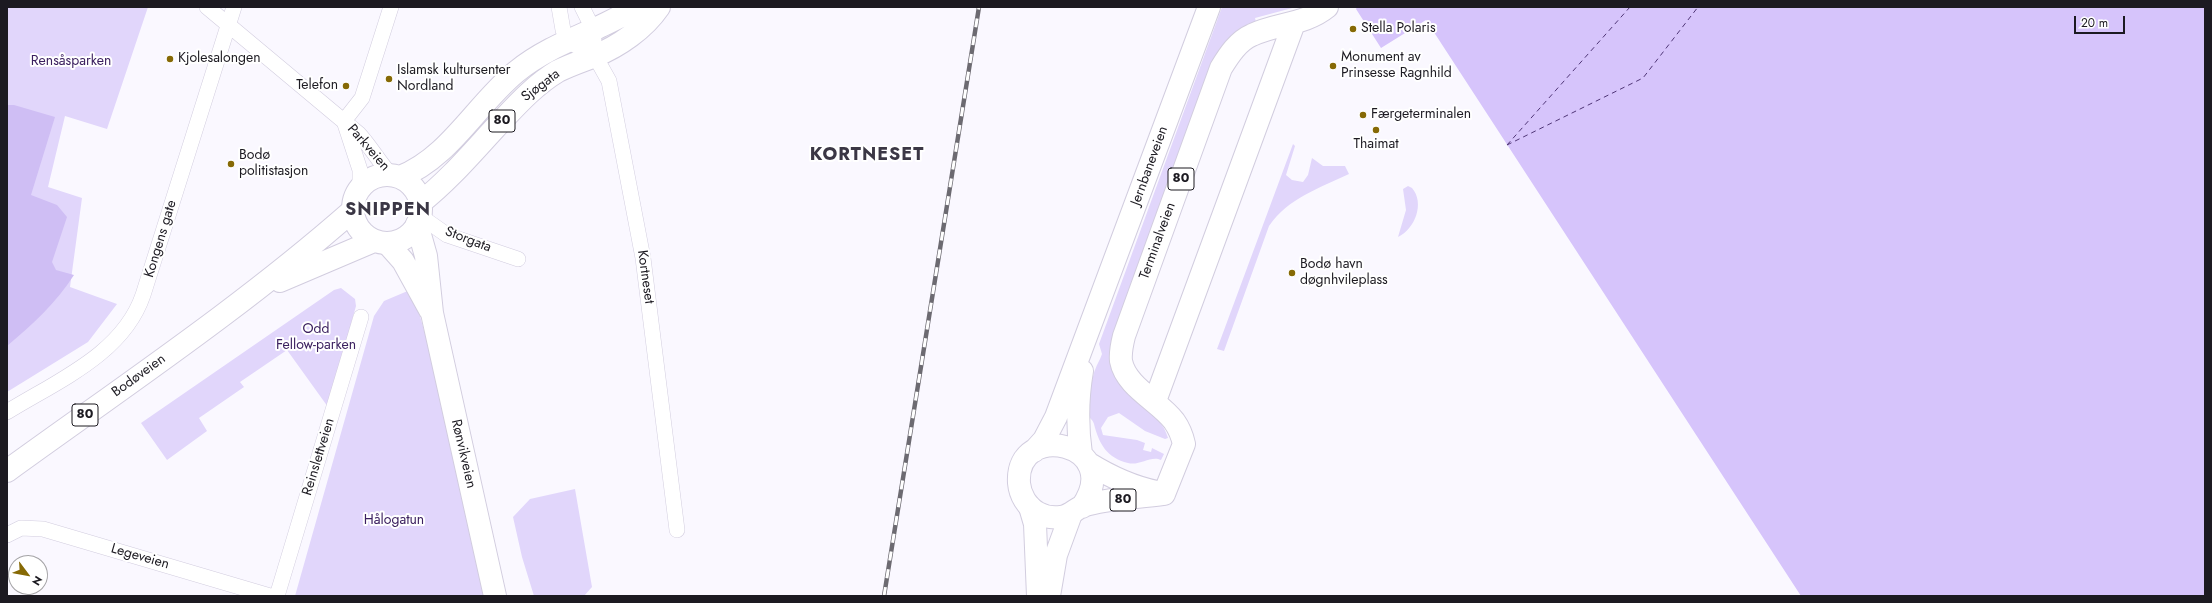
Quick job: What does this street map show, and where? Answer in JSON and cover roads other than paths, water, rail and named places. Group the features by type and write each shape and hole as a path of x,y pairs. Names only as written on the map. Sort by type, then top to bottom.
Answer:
{"main road":[{"name":"Sjøgata","path":"395,176 417,170 442,149 481,106 516,71 535,58 636,7"},
{"name":"Sjøgata","path":"419,215 460,166 522,99 539,84 572,64 595,56 635,33 650,20 659,7"},
{"name":"Jernbaneveien","path":"1038,596 1035,524 1030,507 1021,492 1019,475 1022,466 1044,440 1056,417 1070,376 1091,325 1209,7"},
{"name":"Terminalveien","path":"1164,494 1184,444 1175,422 1128,376 1121,360 1124,336 1221,68 1229,53 1252,35 1309,19 1326,7"},
{"path":"1155,401 1294,23"},
{"name":"80","path":"360,187 369,180 380,175 395,176"},
{"path":"395,176 414,188 419,215"},
{"path":"360,187 354,198 352,211 359,229 381,242"},
{"name":"Bodøveien","path":"7,471 251,293 316,243 352,211"},
{"name":"80","path":"381,242 399,241 410,234 419,215"},
{"name":"Rønvikveien","path":"419,215 431,290 432,313 495,596"},
{"name":"Rønvikveien","path":"381,242 403,261 432,313"},
{"name":"Bodøveien","path":"251,293 381,242"},
{"name":"Jernbaneveien","path":"1049,596 1056,555 1076,510 1088,497 1092,486 1092,474 1084,458 1077,421 1078,401 1091,325"},
{"name":"80","path":"1034,451 1043,446 1058,444 1072,448 1103,472 1143,490 1164,494"},
{"name":"80","path":"1030,507 1045,516 1054,518 1076,510 1164,494"}],"street":[{"name":"Parkveien","path":"207,7 344,121 369,146 378,161 395,176"},
{"name":"Kongens gate","path":"7,412 102,353 117,339 135,313 143,295 234,7"},
{"path":"344,121 362,98 391,7"},
{"path":"559,7 563,30 567,41 595,56"},
{"path":"582,7 593,30"},
{"name":"Kortneset","path":"593,30 595,56 609,81 643,258 677,530"},
{"name":"Parkveien","path":"344,121 360,170 360,187"},
{"name":"Storgata","path":"419,215 447,235 518,259"},
{"name":"Reinslettveien","path":"276,596 361,317"},
{"name":"Legeveien","path":"8,534 21,528 43,529 270,596"}],"railway":[{"path":"884,596 979,7"}],"place":[{"name":"Stella Polaris","path":"1353,29"},
{"name":"Kjolesalongen","path":"170,59"},
{"name":"Monument av Prinsesse Ragnhild","path":"1333,66"},
{"name":"Islamsk kultursenter Nordland","path":"389,79"},
{"name":"Telefon","path":"346,86"},
{"name":"Færgeterminalen","path":"1363,115"},
{"name":"Thaimat","path":"1376,130"},
{"name":"Bodø politistasjon","path":"231,164"},
{"name":"Bodø havn døgnhvileplass","path":"1292,273"}],"district":[{"name":"KORTNESET","path":"867,156"},
{"name":"SNIPPEN","path":"388,211"}],"park label":[{"name":"Rensåsparken","path":"71,62"},
{"name":"Odd Fellow-parken","path":"316,338"},
{"name":"Hålogatun","path":"394,521"}]}
